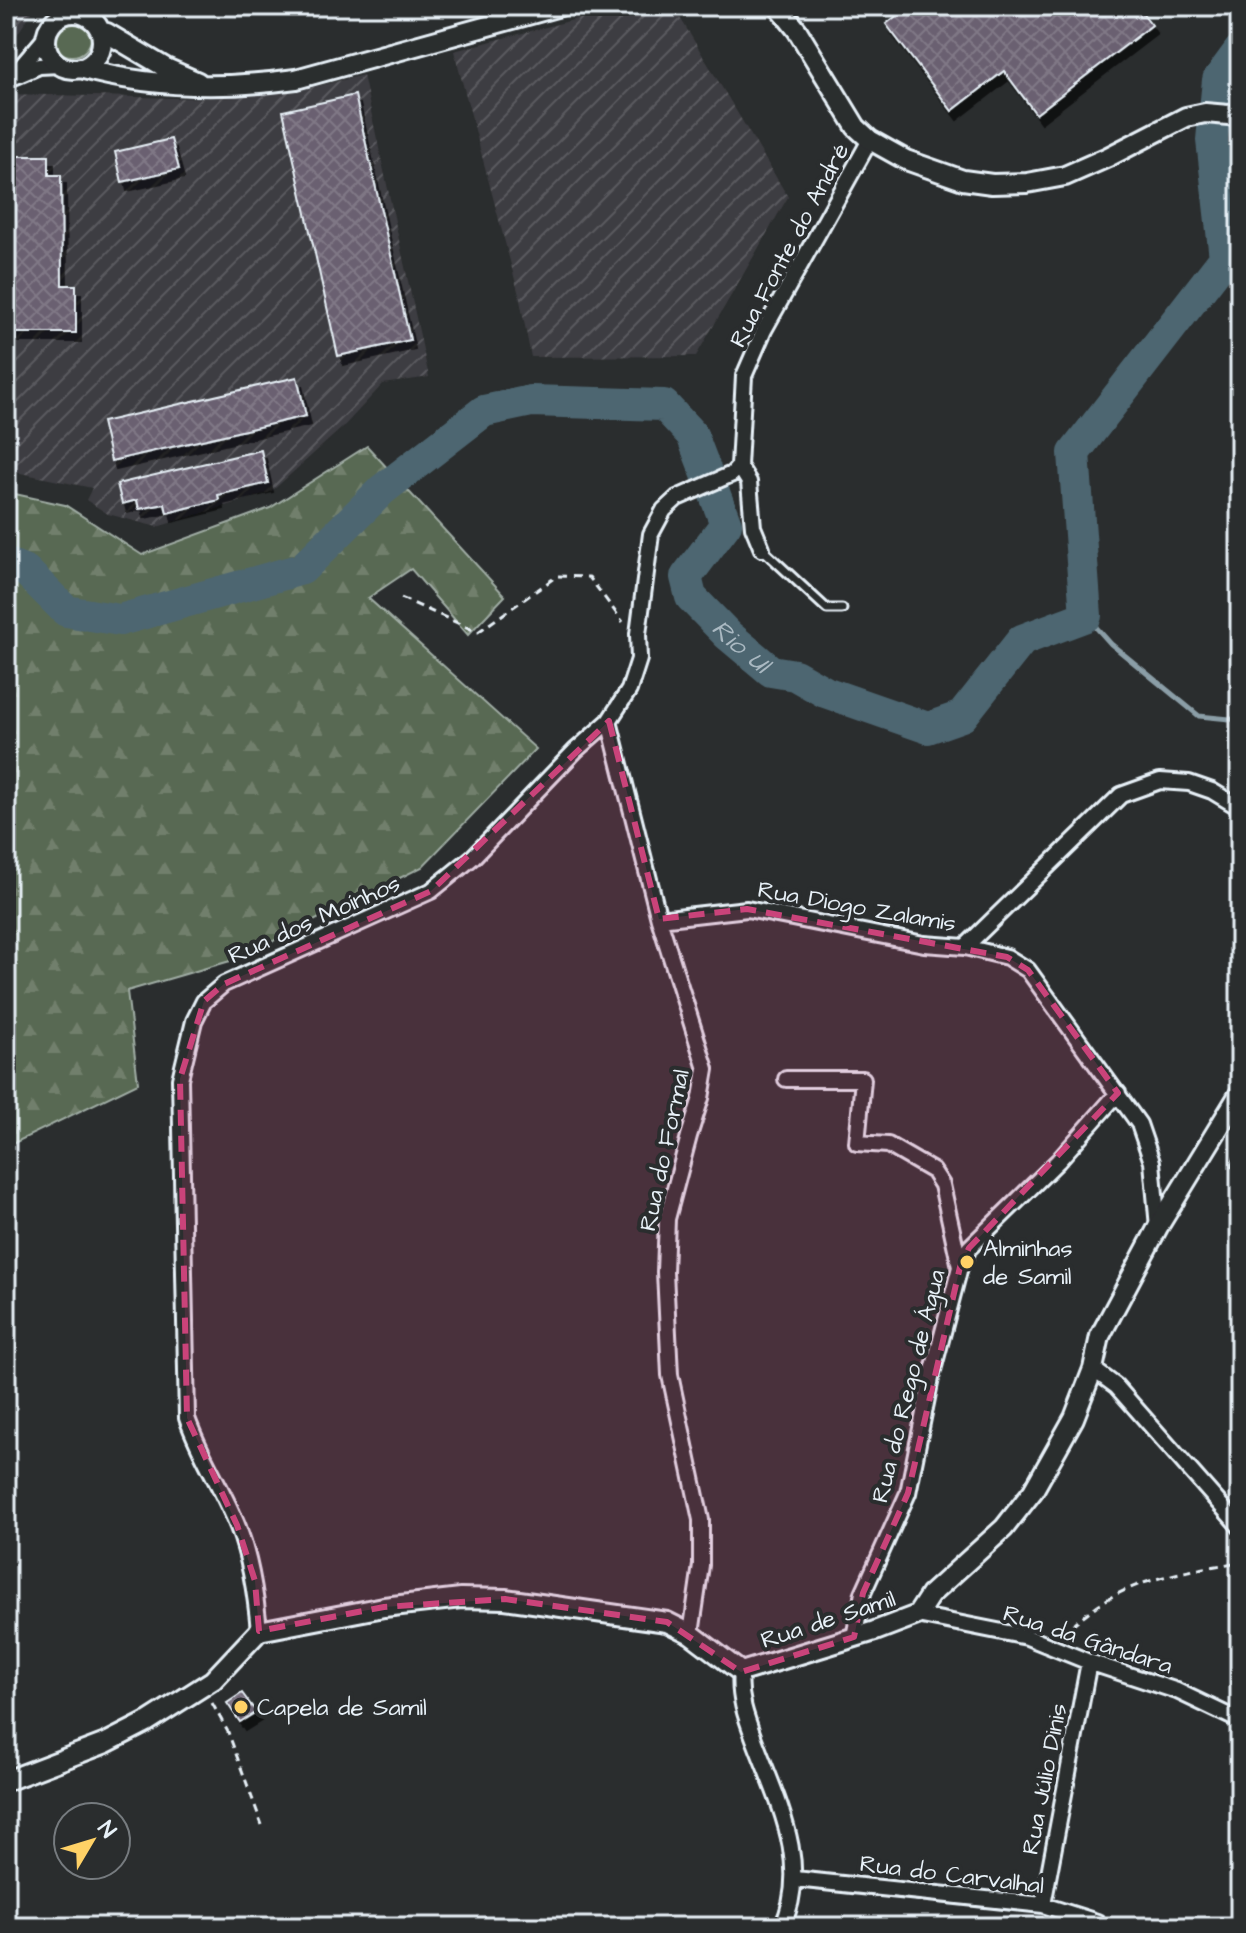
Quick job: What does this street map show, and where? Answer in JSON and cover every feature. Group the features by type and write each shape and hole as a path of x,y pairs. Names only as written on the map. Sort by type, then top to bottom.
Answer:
{"street":[{"path":"57,6 49,31 49,53 60,65"},
{"path":"9,81 39,66 60,65 113,78 169,85 268,83 296,79 560,6"},
{"path":"778,6 797,30 856,127 870,140 906,160 963,180 992,184 1027,183 1065,176 1186,117 1223,114"},
{"path":"9,81 62,15 80,13 95,19 107,33 166,68 205,85"},
{"path":"80,68 96,59 100,50 95,19"},
{"name":"Rua Fonte do André","path":"762,549 753,527 749,482 739,466 744,376 764,330 870,140"},
{"name":"Rua dos Moínhos","path":"259,1631 255,1581 237,1525 196,1445 187,1418 180,1079 194,1021 204,1001 224,984 431,891 473,857 576,750 609,721 629,690 639,659 638,634 651,534 664,510 677,498 732,474 739,466"},
{"path":"609,721 659,919"},
{"path":"965,947 1121,795 1160,781 1189,783 1212,791 1240,808"},
{"name":"Rua Diogo Zalamis","path":"659,919 747,909 924,944 965,947"},
{"name":"Rua do Formal","path":"659,919 706,1069 701,1098 667,1219 665,1272 670,1375 701,1520 701,1565 691,1634"},
{"path":"965,947 1007,957 1028,970 1118,1093 1139,1124 1152,1162 1158,1227"},
{"path":"786,1079 863,1079 857,1143 888,1145 933,1171 942,1185 960,1267"},
{"name":"Rua do Rego de Água","path":"854,1637 863,1593 886,1548 908,1493 931,1378 960,1267 969,1248 1058,1161 1118,1093"},
{"name":"Rua de Samil","path":"259,1631 384,1607 461,1598 505,1599 667,1622 691,1634 741,1672 917,1615 930,1595 1004,1528 1033,1491 1074,1418 1093,1369 1100,1336 1158,1227 1240,1093"},
{"path":"1093,1369 1116,1386 1240,1527"},
{"name":"Rua da Gândara","path":"917,1615 1027,1637 1089,1662 1177,1691 1240,1721"},
{"path":"6,1781 106,1743 147,1722 213,1680 259,1631"},
{"name":"Rua Júlio Dinis","path":"1043,1905 1089,1662"},
{"path":"741,1672 739,1688 746,1718 789,1836 795,1879 790,1910 782,1927"},
{"name":"Rua do Carvalhal","path":"795,1879 1043,1905 1097,1922 1097,1927"}],"lane":[{"path":"762,549 827,609 842,609"}],"path":[{"path":"401,598 478,632 557,576 589,577 629,630 638,634"},
{"path":"1048,1644 1101,1603 1137,1585 1240,1562"},
{"path":"203,1687 228,1732 262,1825"}],"highlighted area":[{"path":"609,721 659,919 747,909 1007,957 1028,970 1118,1093 969,1248 960,1267 908,1493 863,1593 854,1637 741,1672 667,1622 505,1599 384,1607 259,1631 255,1581 237,1525 187,1418 180,1079 204,1001 224,984 431,891"}],"shaded area":[{"path":"6,6 36,6 6,51"},
{"path":"627,6 673,6 788,197 696,356 531,357 519,295 454,51"},
{"path":"363,75 429,377 383,384 343,427 271,492 157,527 108,514 86,500 92,488 6,470 6,94 237,97 297,91"}],"green space":[{"path":"72,18 86,23 91,37 86,51 72,56 58,51 53,37 58,23"},
{"path":"367,446 505,596 468,635 411,569 368,598 536,749 422,867 237,959 127,991 138,1083 6,1147 6,492 65,505 142,555 270,508"}],"building":[{"path":"909,6 1137,6 1152,25 1036,114 1004,71 952,111 886,24"},
{"path":"355,95 410,340 338,356 283,111"},
{"path":"171,139 179,169 122,182 115,152"},
{"path":"6,156 49,156 49,175 61,175 62,285 76,285 76,333 6,333"},
{"path":"297,377 306,416 111,461 102,422"},
{"path":"261,450 268,483 218,495 219,500 167,513 165,504 139,509 137,500 122,504 117,484"},
{"path":"1240,1142 1240,1170 1231,1167"},
{"name":"Capela de Samil","path":"242,1693 256,1712 240,1722 227,1703"}],"waterway":[{"name":"Rio Ul","path":"6,563 26,571 66,611 120,620 302,569 382,490 484,411 531,401 664,405 692,435 726,524 686,577 691,597 728,635 771,671 795,675 825,692 928,728 962,716 1022,640 1086,616 1074,453 1225,258 1212,140 1218,80 1240,50"},
{"path":"1086,616 1111,644 1199,716 1240,720"}],"place":[{"name":"Alminhas de Samil","path":"967,1262"},
{"name":"Capela de Samil","path":"241,1707"}]}
